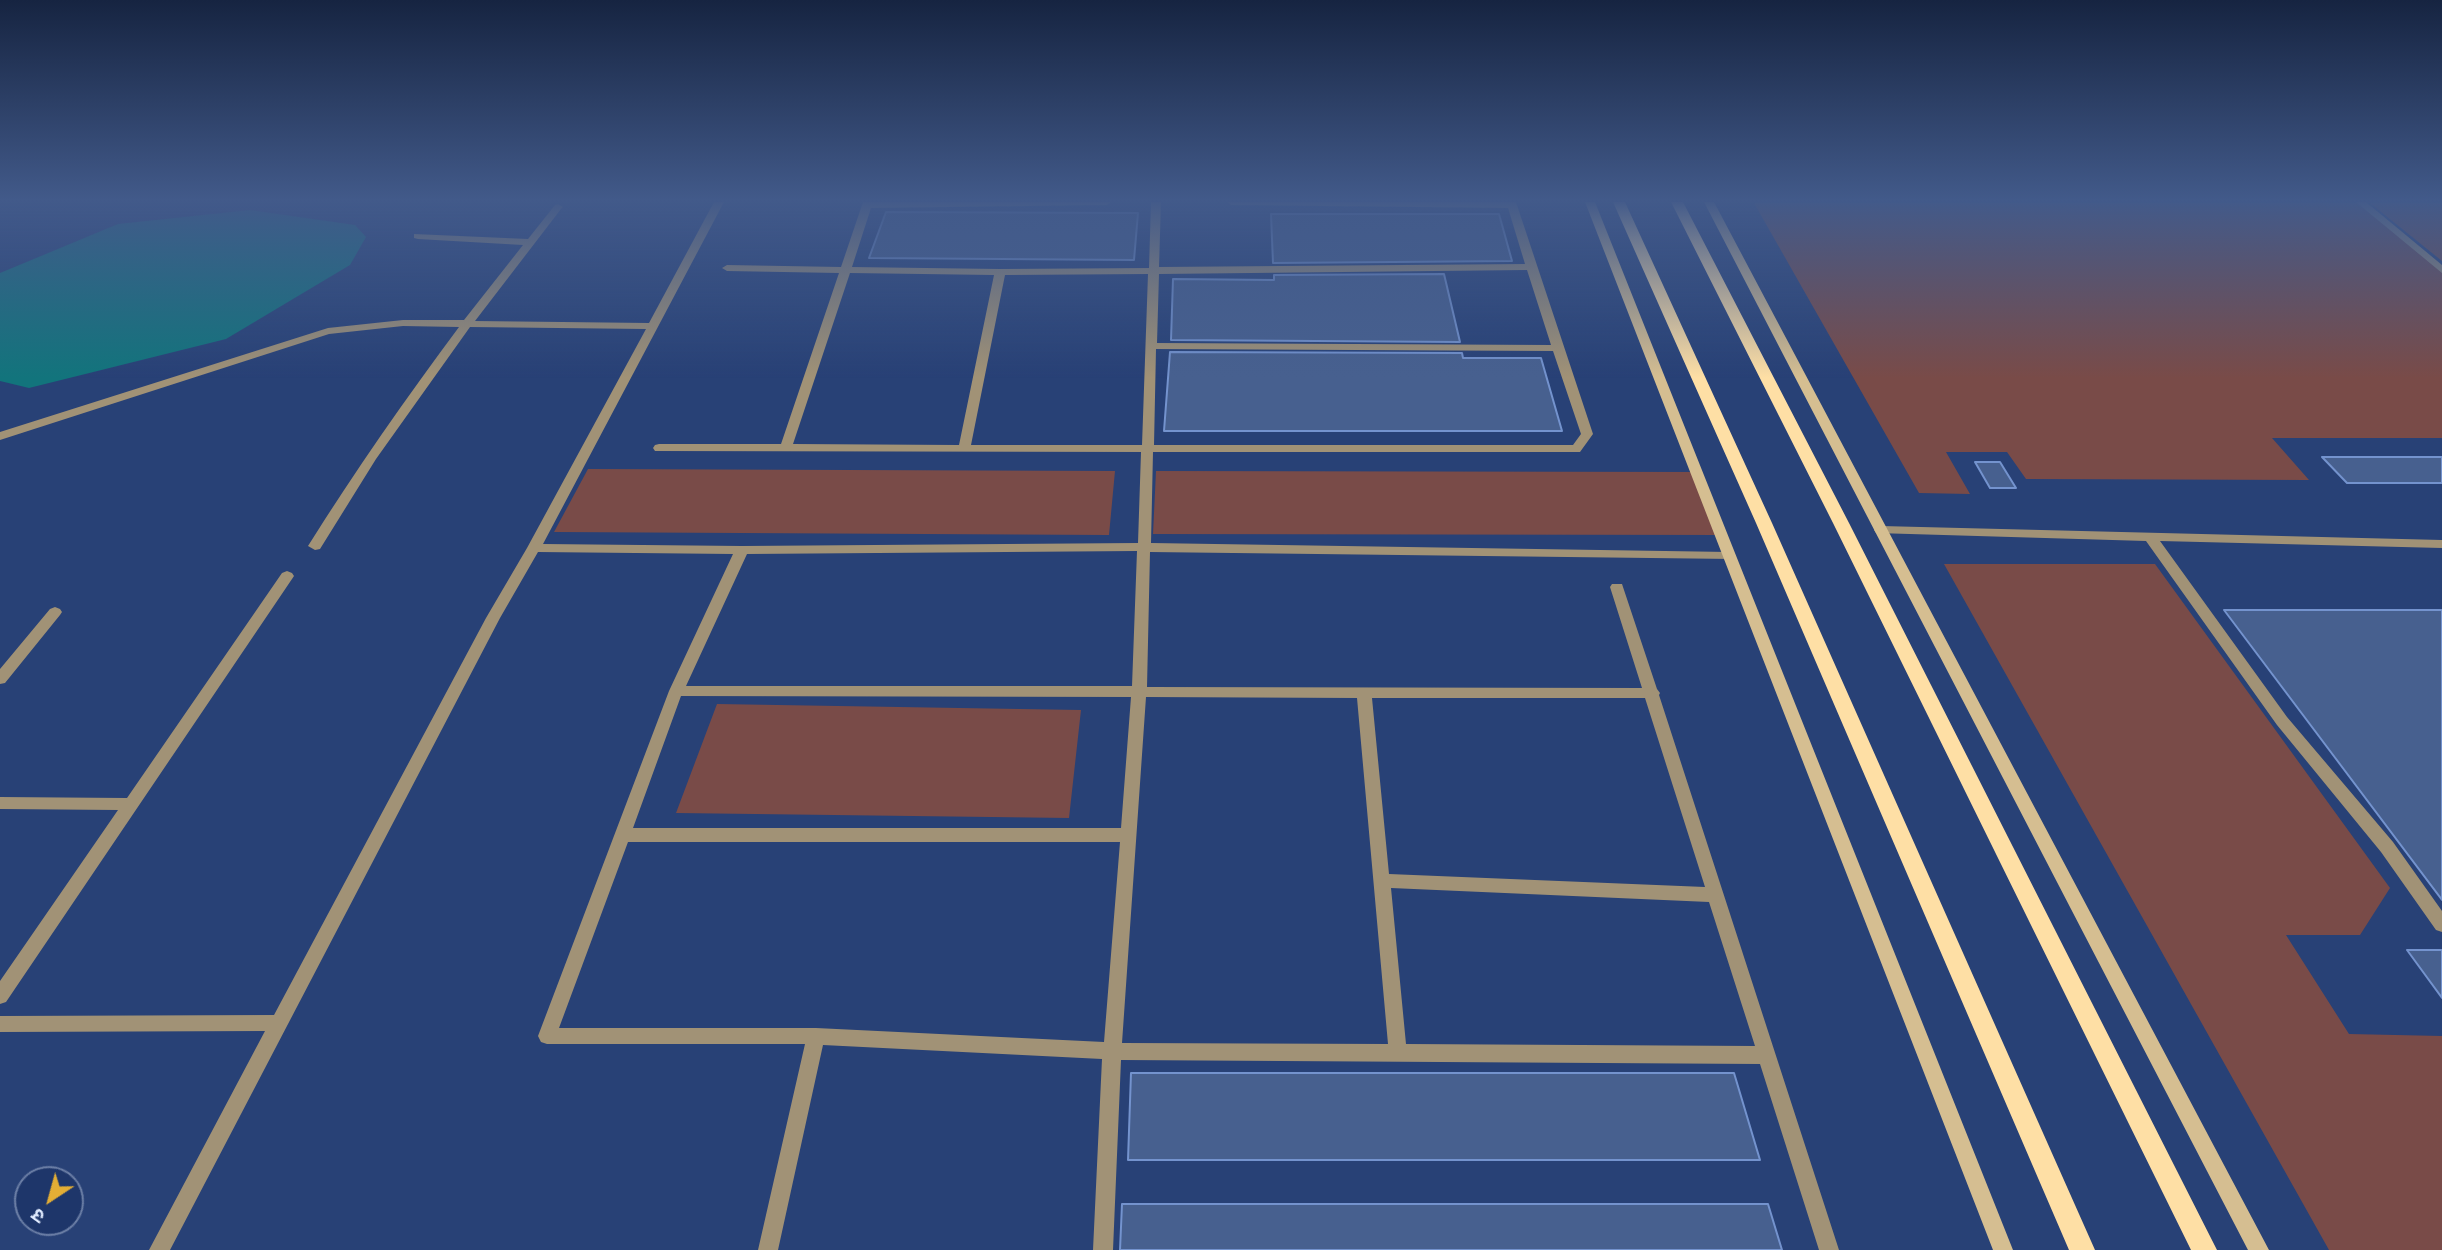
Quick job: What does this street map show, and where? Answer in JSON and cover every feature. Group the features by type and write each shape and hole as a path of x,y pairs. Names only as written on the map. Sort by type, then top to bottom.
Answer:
{"main road":[{"path":"1645,260 2082,1250"},
{"path":"1707,260 2204,1250"}],"street":[{"path":"315,546 345,496 467,323 516,260"},
{"path":"159,1250 493,618 534,548 687,260"},
{"path":"786,448 851,260"},
{"path":"1103,1250 1112,1051 1139,692 1154,260"},
{"path":"659,448 965,446 1576,449 1587,434 1555,348 1532,260"},
{"path":"1613,260 2003,1250"},
{"path":"1740,260 2259,1250"},
{"path":"727,268 1153,272 1534,267"},
{"path":"965,446 1000,272"},
{"path":"0,436 328,331 403,323 652,326"},
{"path":"1150,346 1555,348"},
{"path":"1881,530 2442,544"},
{"path":"2150,537 2282,721 2387,848 2442,925"},
{"path":"534,548 742,550 1142,547 1729,556"},
{"path":"742,550 676,691 547,1036 816,1036 1112,1051 1767,1055"},
{"path":"0,996 288,576"},
{"path":"1617,587 1829,1250"},
{"path":"0,679 55,612"},
{"path":"676,691 1653,693"},
{"path":"1364,693 1398,1052"},
{"path":"0,803 133,804"},
{"path":"622,835 1129,835"},
{"path":"1382,881 1715,895"},
{"path":"0,1024 278,1023"},
{"path":"768,1250 816,1036"}],"shaded area":[{"path":"31,260 353,260 350,265 226,339 29,388 0,381 0,273"},
{"path":"1787,260 2431,260 2442,269 2442,438 2272,438 2309,480 2026,479 2007,452 1946,452 1970,494 1919,493"},
{"path":"588,469 1115,471 1109,535 554,532"},
{"path":"1156,471 1700,472 1725,535 1153,534"},
{"path":"1944,564 2155,564 2390,888 2360,935 2286,935 2349,1034 2442,1036 2442,1250 2329,1250"},
{"path":"717,704 1081,710 1069,818 676,813"}],"building":[{"path":"1273,260 1512,261 1273,263"},
{"path":"1444,274 1460,342 1171,340 1173,279 1274,280 1274,275"},
{"path":"1170,352 1462,353 1463,358 1541,358 1562,431 1164,431"},
{"path":"2322,457 2442,457 2442,483 2347,483"},
{"path":"1975,462 2000,462 2016,488 1990,488"},
{"path":"2224,610 2442,610 2442,900"},
{"path":"2407,950 2442,950 2442,998"},
{"path":"1131,1073 1734,1073 1760,1160 1128,1160"},
{"path":"1122,1204 1768,1204 1782,1250 1120,1250"}]}
